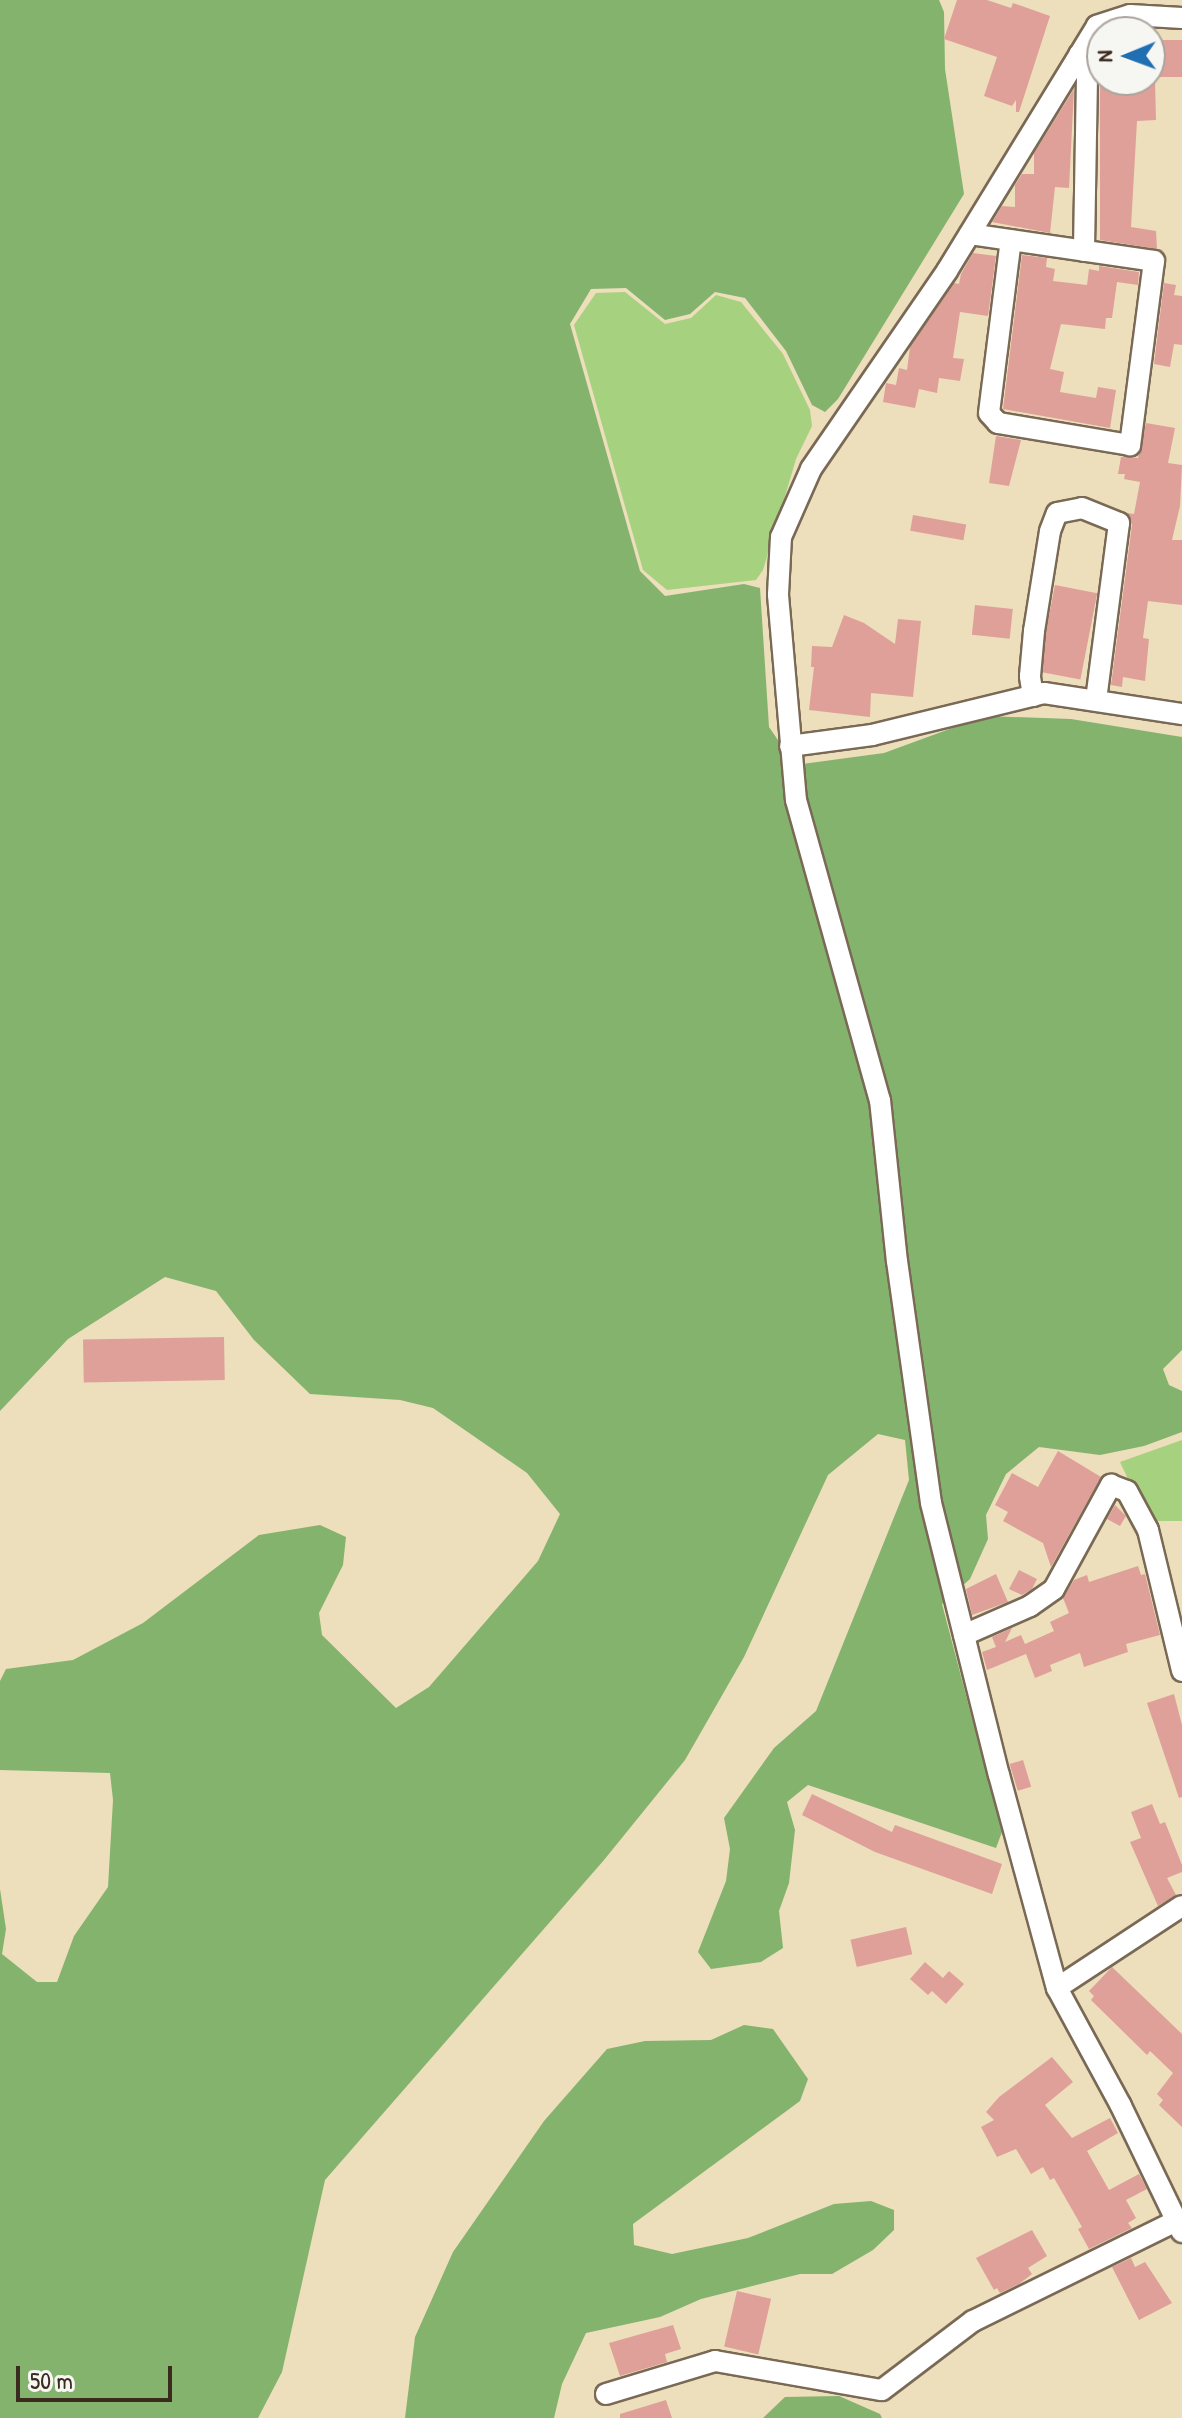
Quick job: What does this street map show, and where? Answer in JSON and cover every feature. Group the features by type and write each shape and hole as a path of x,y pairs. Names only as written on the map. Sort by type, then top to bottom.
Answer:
{"street":[{"path":"606,2394 715,2361 882,2390 973,2321 1179,2227 1121,2106 1057,1988 931,1503 897,1261 880,1100 796,800 778,595 781,537 811,469 970,234 1097,26 1128,8 1182,18"},
{"path":"1079,55 1087,77 1084,251"},
{"path":"970,234 1011,240 1084,251 1154,261 1130,445 998,423 989,413 1011,240"},
{"path":"1033,696 1030,676 1034,631 1050,531 1057,513 1082,508 1119,523 1096,701"},
{"path":"790,746 872,735 1044,693 1182,714"},
{"path":"964,1635 1030,1606 1054,1589 1111,1485 1127,1491 1148,1530 1182,1671"},
{"path":"1057,1988 1182,1906"}],"green space":[{"path":"0,0 939,0 944,12 945,69 964,194 838,399 825,412 812,405 786,351 745,298 715,292 690,314 665,320 626,288 591,289 570,324 640,571 665,596 744,584 760,588 769,727 795,765 884,753 985,716 1071,719 1182,737 1182,1350 1163,1369 1169,1385 1182,1391 1182,1432 1144,1446 1100,1455 1039,1447 1006,1474 986,1515 988,1539 970,1579 942,1604 1002,1832 996,1848 808,1785 787,1802 795,1830 789,1883 779,1911 783,1948 761,1962 711,1969 698,1952 726,1881 730,1849 724,1818 774,1748 816,1711 909,1480 905,1440 878,1434 828,1475 744,1657 685,1760 604,1860 325,2180 282,2372 258,2418 0,2418 0,1889 6,1929 2,1954 37,1982 57,1982 74,1936 108,1887 113,1800 110,1773 0,1770 0,1681 6,1669 73,1660 143,1623 259,1535 320,1525 346,1537 343,1565 319,1613 322,1635 396,1708 429,1687 538,1561 560,1514 527,1473 433,1408 400,1400 310,1394 254,1340 216,1291 165,1277 68,1339 0,1411"},
{"path":"625,292 665,324 691,318 716,295 741,302 783,354 810,410 812,426 796,459 763,570 756,580 667,590 643,570 574,325 596,293"},
{"path":"1182,1440 1182,1521 1151,1521 1146,1517 1120,1462"},
{"path":"744,2025 773,2029 808,2079 800,2101 633,2224 634,2245 672,2254 748,2238 834,2204 871,2201 894,2210 894,2230 873,2250 832,2274 800,2274 701,2299 660,2317 586,2333 562,2384 554,2418 405,2418 415,2337 453,2252 544,2121 607,2049 645,2041 711,2040"},
{"path":"839,2396 880,2414 882,2418 763,2418 785,2397"}],"building":[{"path":"957,0 987,0 1011,8 1013,3 1050,16 1019,112 1016,112 1016,100 1012,106 984,96 997,57 944,39"},
{"path":"1166,40 1182,40 1182,77 1166,77"},
{"path":"1074,89 1069,188 1055,187 1050,233 992,222 1002,206 1015,207 1015,185 1022,174 1034,174 1034,153"},
{"path":"1100,96 1155,96 1156,120 1137,121 1131,227 1156,231 1157,249 1100,240"},
{"path":"973,253 996,256 988,316 960,312 953,358 964,359 960,381 939,378 937,393 919,389 915,408 883,402 886,383 896,385 899,368 907,370 910,347 954,283 959,284"},
{"path":"1022,255 1047,258 1046,267 1055,269 1053,281 1087,285 1089,269 1099,271 1099,266 1139,272 1138,285 1117,282 1112,318 1106,318 1105,329 1061,324 1050,369 1064,372 1060,392 1096,398 1098,387 1116,390 1110,428 1003,409"},
{"path":"1164,283 1176,285 1174,295 1182,296 1182,345 1174,344 1170,367 1154,364"},
{"path":"1146,423 1175,428 1168,463 1182,465 1180,506 1172,540 1182,540 1182,605 1148,601 1143,638 1149,639 1145,681 1123,677 1122,687 1111,685 1132,525 1127,513 1134,514 1140,482 1124,479 1125,474 1118,474 1121,457 1138,458"},
{"path":"996,436 1021,440 1009,486 989,483"},
{"path":"913,515 966,524 963,540 910,531"},
{"path":"1055,585 1097,593 1080,680 1038,671"},
{"path":"975,605 1013,609 1010,639 972,635"},
{"path":"844,615 864,623 895,644 898,619 921,621 913,697 871,693 870,717 809,710 814,667 811,667 812,646 832,647"},
{"path":"224,1337 225,1380 84,1382 83,1339"},
{"path":"1058,1451 1101,1477 1051,1567 1043,1543 1003,1521 1008,1512 995,1505 1012,1473 1038,1487"},
{"path":"1115,1505 1126,1516 1120,1526 1107,1519"},
{"path":"1138,1566 1141,1575 1145,1574 1160,1635 1126,1644 1128,1652 1084,1667 1080,1653 1050,1665 1052,1671 1035,1678 1026,1654 987,1670 982,1652 996,1647 992,1637 1012,1628 1005,1642 1021,1635 1025,1644 1054,1631 1050,1622 1069,1613 1063,1598 1074,1580 1087,1575 1089,1582"},
{"path":"1019,1570 1037,1579 1032,1589 1022,1595 1009,1589"},
{"path":"996,1574 1008,1602 972,1615 966,1589"},
{"path":"1174,1694 1182,1725 1182,1797 1179,1798 1147,1703"},
{"path":"1023,1760 1031,1787 1018,1791 1010,1764"},
{"path":"812,1794 892,1832 895,1825 1002,1864 992,1894 875,1852 802,1815"},
{"path":"1152,1804 1160,1824 1165,1822 1182,1865 1182,1872 1167,1878 1176,1895 1158,1906 1130,1842 1141,1838 1131,1812"},
{"path":"906,1927 912,1954 857,1967 850,1940"},
{"path":"925,1962 943,1978 949,1971 964,1984 946,2004 932,1991 928,1995 910,1979"},
{"path":"1112,1967 1182,2034 1182,2127 1159,2105 1163,2100 1157,2094 1173,2073 1150,2051 1147,2055 1091,2000 1094,1996 1089,1991"},
{"path":"1052,2057 1073,2082 1045,2105 1072,2138 1110,2118 1118,2133 1087,2151 1109,2190 1139,2174 1147,2189 1126,2200 1136,2218 1128,2223 1132,2228 1089,2249 1078,2229 1082,2227 1054,2178 1050,2180 1043,2167 1031,2174 1016,2149 997,2157 981,2127 994,2120 986,2112 999,2097"},
{"path":"1032,2230 1047,2256 1028,2268 1032,2274 1019,2284 1000,2293 997,2288 994,2290 976,2258"},
{"path":"1131,2258 1135,2267 1145,2262 1172,2303 1139,2320 1112,2267"},
{"path":"737,2291 771,2299 758,2354 724,2347"},
{"path":"673,2325 681,2349 665,2354 667,2362 620,2376 609,2343"},
{"path":"666,2400 672,2418 620,2418 620,2414"}]}
